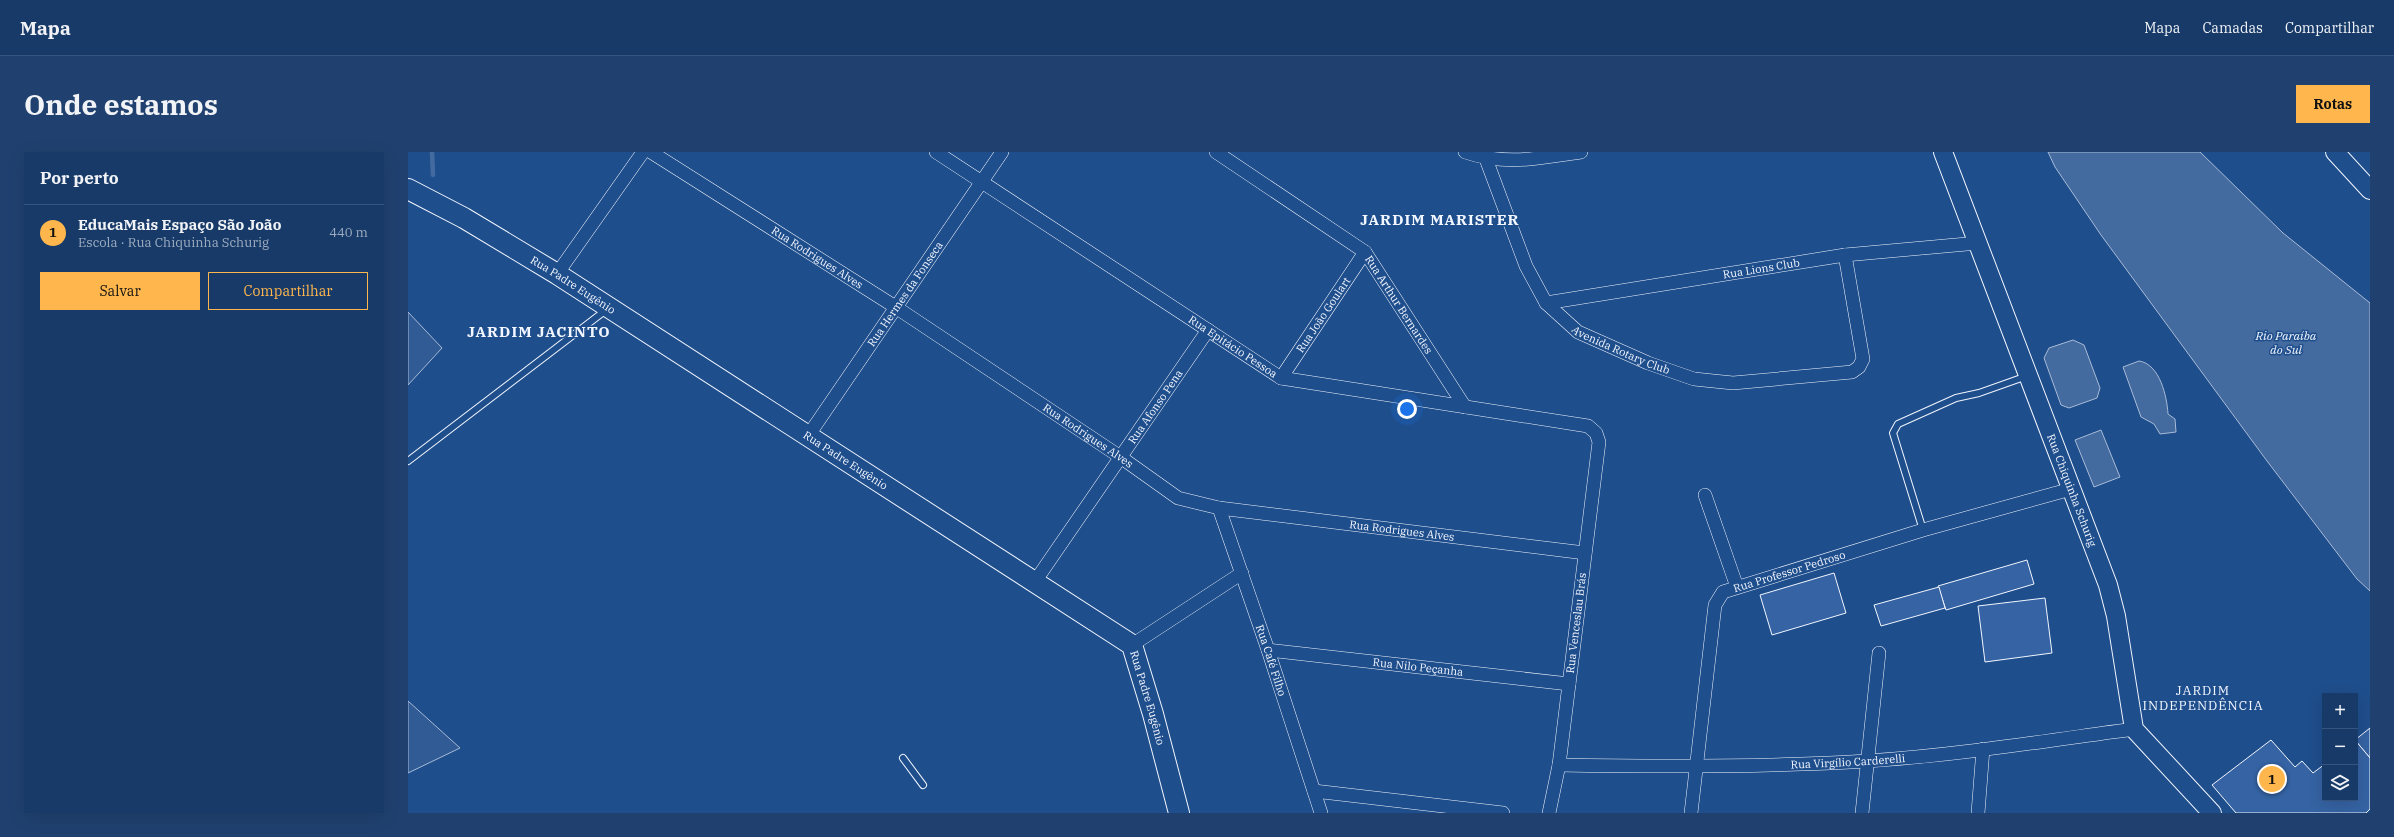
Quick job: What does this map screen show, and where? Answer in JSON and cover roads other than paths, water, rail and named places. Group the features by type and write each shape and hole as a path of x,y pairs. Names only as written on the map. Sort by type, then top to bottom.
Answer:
{"main road":[{"name":"Rua Padre Eugênio","path":"408,189 464,218 557,274 1132,645 1153,714 1179,813"}],"street":[{"path":"557,274 643,152"},
{"name":"Rua Rodrigues Alves","path":"651,152 896,308 1119,456 1178,498 1219,508 1585,553"},
{"name":"Rua Epitácio Pessoa","path":"936,152 1282,378 1588,426 1596,433"},
{"name":"Rua Hermes da Fonseca","path":"808,436 1002,152"},
{"name":"Rua Arthur Bernardes","path":"1216,152 1365,252 1465,406"},
{"path":"1465,152 1486,159 1520,160 1581,152"},
{"name":"Rua Chiquinha Schurig","path":"1943,152 2112,599 2134,729"},
{"path":"2335,152 2370,190"},
{"name":"Avenida Rotary Club","path":"1486,159 1526,266 1546,303 1578,332 1648,363 1694,379 1733,383 1852,372 1859,368 1863,359 1845,254"},
{"name":"Rua Lions Club","path":"1546,303 1845,254 1978,242"},
{"name":"Rua João Goulart","path":"1282,378 1365,252"},
{"name":"Rua Afonso Pena","path":"1034,583 1119,456 1208,330"},
{"name":"Rua Venceslau Brás","path":"1549,813 1559,765 1599,442 1596,433"},
{"name":"Rua Professor Pedroso","path":"1691,813 1715,605 1723,592 1923,530 2071,488"},
{"path":"1705,495 1737,587"},
{"name":"Rua Café Filho","path":"1219,508 1268,650 1321,813"},
{"path":"1132,645 1242,573"},
{"name":"Rua Nilo Peçanha","path":"1268,650 1569,684"},
{"path":"1862,813 1879,653"},
{"path":"2134,729 2212,813"},
{"name":"Rua Virgílio Carderelli","path":"1559,765 1697,767 1868,761 1983,750 2134,729"},
{"path":"1978,813 1983,750"},
{"path":"1314,791 1503,813"}],"lane":[{"path":"408,461 609,308"},
{"path":"1923,530 1893,434 1894,428 1898,424 1956,398 1979,393 2028,376"},
{"path":"903,758 923,785"}],"water":[{"name":"Rio Paraíba do Sul","path":"2048,152 2200,152 2283,233 2370,303 2370,591 2357,579 2267,461 2101,235 2055,167"},
{"path":"2073,340 2084,345 2100,388 2097,398 2069,408 2061,405 2044,358 2049,348"},
{"path":"2139,361 2146,363 2152,368 2161,382 2166,399 2168,414 2175,419 2176,432 2160,434 2154,424 2141,417 2123,367"},
{"path":"2101,430 2120,477 2094,487 2075,440"}],"waterway":[{"path":"432,152 433,175"}],"place":[{"name":"EducaMais Espaço São João","path":"2272,779"}],"district":[{"name":"JARDIM MARISTER","path":"1440,220"},
{"name":"JARDIM JACINTO","path":"539,332"},
{"name":"JARDIM INDEPENDÊNCIA","path":"2203,698"}]}
